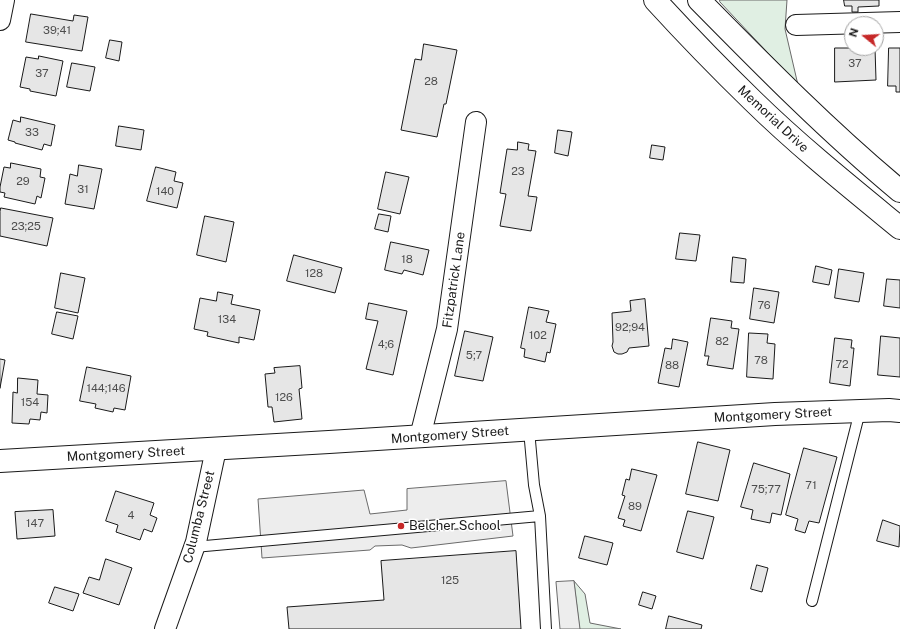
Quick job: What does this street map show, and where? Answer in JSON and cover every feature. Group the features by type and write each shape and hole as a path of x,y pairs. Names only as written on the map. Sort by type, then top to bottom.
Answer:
{"main road":[{"name":"Memorial Drive","path":"655,0 753,101 804,148 900,228"},
{"path":"699,0 824,123 900,191"},
{"name":"Montgomery Street","path":"0,461 420,437 775,414 889,410 900,411"}],"street":[{"path":"0,20 4,0"},
{"path":"796,26 900,22"},
{"name":"Fitzpatrick Lane","path":"420,437 447,329 476,122"},
{"name":"Columba Street","path":"165,629 194,547 216,449"}],"lane":[{"path":"812,600 860,412"},
{"path":"529,430 534,485 540,516 546,629"},
{"path":"194,547 540,516"}],"green space":[{"path":"720,0 787,0 785,29 798,85 720,2"},
{"path":"574,581 585,594 590,623 621,629 580,629"}],"shaded area":[{"path":"506,481 513,536 411,548 402,545 375,546 370,550 262,558 258,499 364,490 370,514 407,510 407,489"},
{"path":"574,581 580,629 560,629 556,582"}],"building":[{"path":"844,0 879,0 879,6 858,7 858,12 852,12 852,6 845,6"},
{"path":"31,14 73,21 74,15 88,17 82,51 26,42"},
{"path":"110,40 122,42 119,61 106,58"},
{"path":"424,44 457,50 446,104 444,104 437,137 401,130 415,59 421,60"},
{"path":"835,48 844,48 844,56 875,56 876,80 835,82"},
{"path":"889,48 900,48 900,92 896,92 896,86 888,86"},
{"path":"39,56 63,61 56,96 30,91 30,89 20,87 26,57 38,59"},
{"path":"72,63 95,67 90,91 67,87"},
{"path":"21,117 55,125 51,146 44,144 42,150 8,140 13,120 20,122"},
{"path":"119,126 144,130 141,150 116,146"},
{"path":"558,130 572,132 568,156 555,153"},
{"path":"518,142 529,144 528,150 536,151 528,196 537,197 531,231 500,226 506,194 500,193 507,149 517,150"},
{"path":"652,145 665,147 663,160 650,158"},
{"path":"11,163 41,169 40,177 45,178 41,198 37,196 35,204 4,197 5,193 0,192 4,167 10,168"},
{"path":"79,165 102,169 94,209 65,204 70,174 77,176"},
{"path":"156,167 176,172 174,181 183,183 177,208 147,201"},
{"path":"386,172 409,177 400,214 378,209"},
{"path":"1,208 53,218 47,246 0,236"},
{"path":"379,214 391,216 388,232 375,229"},
{"path":"205,216 234,222 226,262 197,255"},
{"path":"680,233 700,235 696,261 676,259"},
{"path":"391,242 429,250 423,275 404,270 402,274 385,270"},
{"path":"294,255 342,268 335,293 287,281"},
{"path":"733,257 746,259 744,283 731,282"},
{"path":"816,266 832,270 829,285 813,282"},
{"path":"839,269 864,273 859,302 835,298"},
{"path":"61,273 85,278 78,313 55,308"},
{"path":"887,279 900,280 900,308 884,306"},
{"path":"754,288 779,292 774,323 750,319"},
{"path":"218,292 233,295 231,304 260,310 254,340 239,337 239,343 207,336 208,332 194,329 200,298 216,301"},
{"path":"645,299 649,346 629,348 627,352 622,354 614,352 612,346 612,313 631,311 630,301"},
{"path":"369,303 407,311 393,375 366,369 378,321 366,319"},
{"path":"529,307 549,311 546,322 556,324 550,353 547,352 545,362 524,357 525,349 521,348"},
{"path":"57,312 78,316 73,339 52,334"},
{"path":"711,318 732,321 731,328 739,329 733,369 707,365 709,356 705,356"},
{"path":"465,331 493,337 483,381 455,376"},
{"path":"749,333 768,334 767,343 775,344 773,379 747,377"},
{"path":"881,336 900,338 900,377 878,375"},
{"path":"835,338 852,340 851,348 854,348 850,386 830,383"},
{"path":"673,339 688,342 679,387 658,383 665,348 671,349"},
{"path":"0,359 5,360 0,388"},
{"path":"300,366 302,388 299,389 302,419 274,422 272,407 268,407 265,374 275,373 274,368"},
{"path":"87,367 131,376 125,410 114,408 113,412 95,408 96,404 80,401"},
{"path":"18,378 38,380 37,394 48,395 47,413 41,412 40,420 30,419 29,424 12,423 13,392 17,393"},
{"path":"698,442 730,450 718,501 686,494"},
{"path":"804,448 837,457 819,523 809,521 805,533 795,530 798,519 786,515"},
{"path":"754,463 790,474 781,515 772,513 770,523 751,519 753,510 741,507"},
{"path":"632,469 657,475 641,531 623,526 625,520 618,518 625,496 622,495 626,479 629,480"},
{"path":"116,491 154,503 150,515 157,518 152,532 144,529 140,540 116,532 118,525 106,521"},
{"path":"53,510 55,536 17,539 15,512"},
{"path":"688,511 714,517 703,559 677,552"},
{"path":"883,520 900,526 899,547 877,541"},
{"path":"585,536 613,543 607,565 579,558"},
{"path":"516,551 521,629 289,629 287,607 384,600 381,561"},
{"path":"106,559 132,568 119,605 83,593 89,577 99,580"},
{"path":"757,565 768,568 762,592 751,589"},
{"path":"55,587 79,594 73,611 49,603"},
{"path":"643,592 656,596 652,609 639,605"},
{"path":"669,616 702,625 701,629 666,629"}],"place":[{"name":"Belcher School","path":"401,526"}]}
